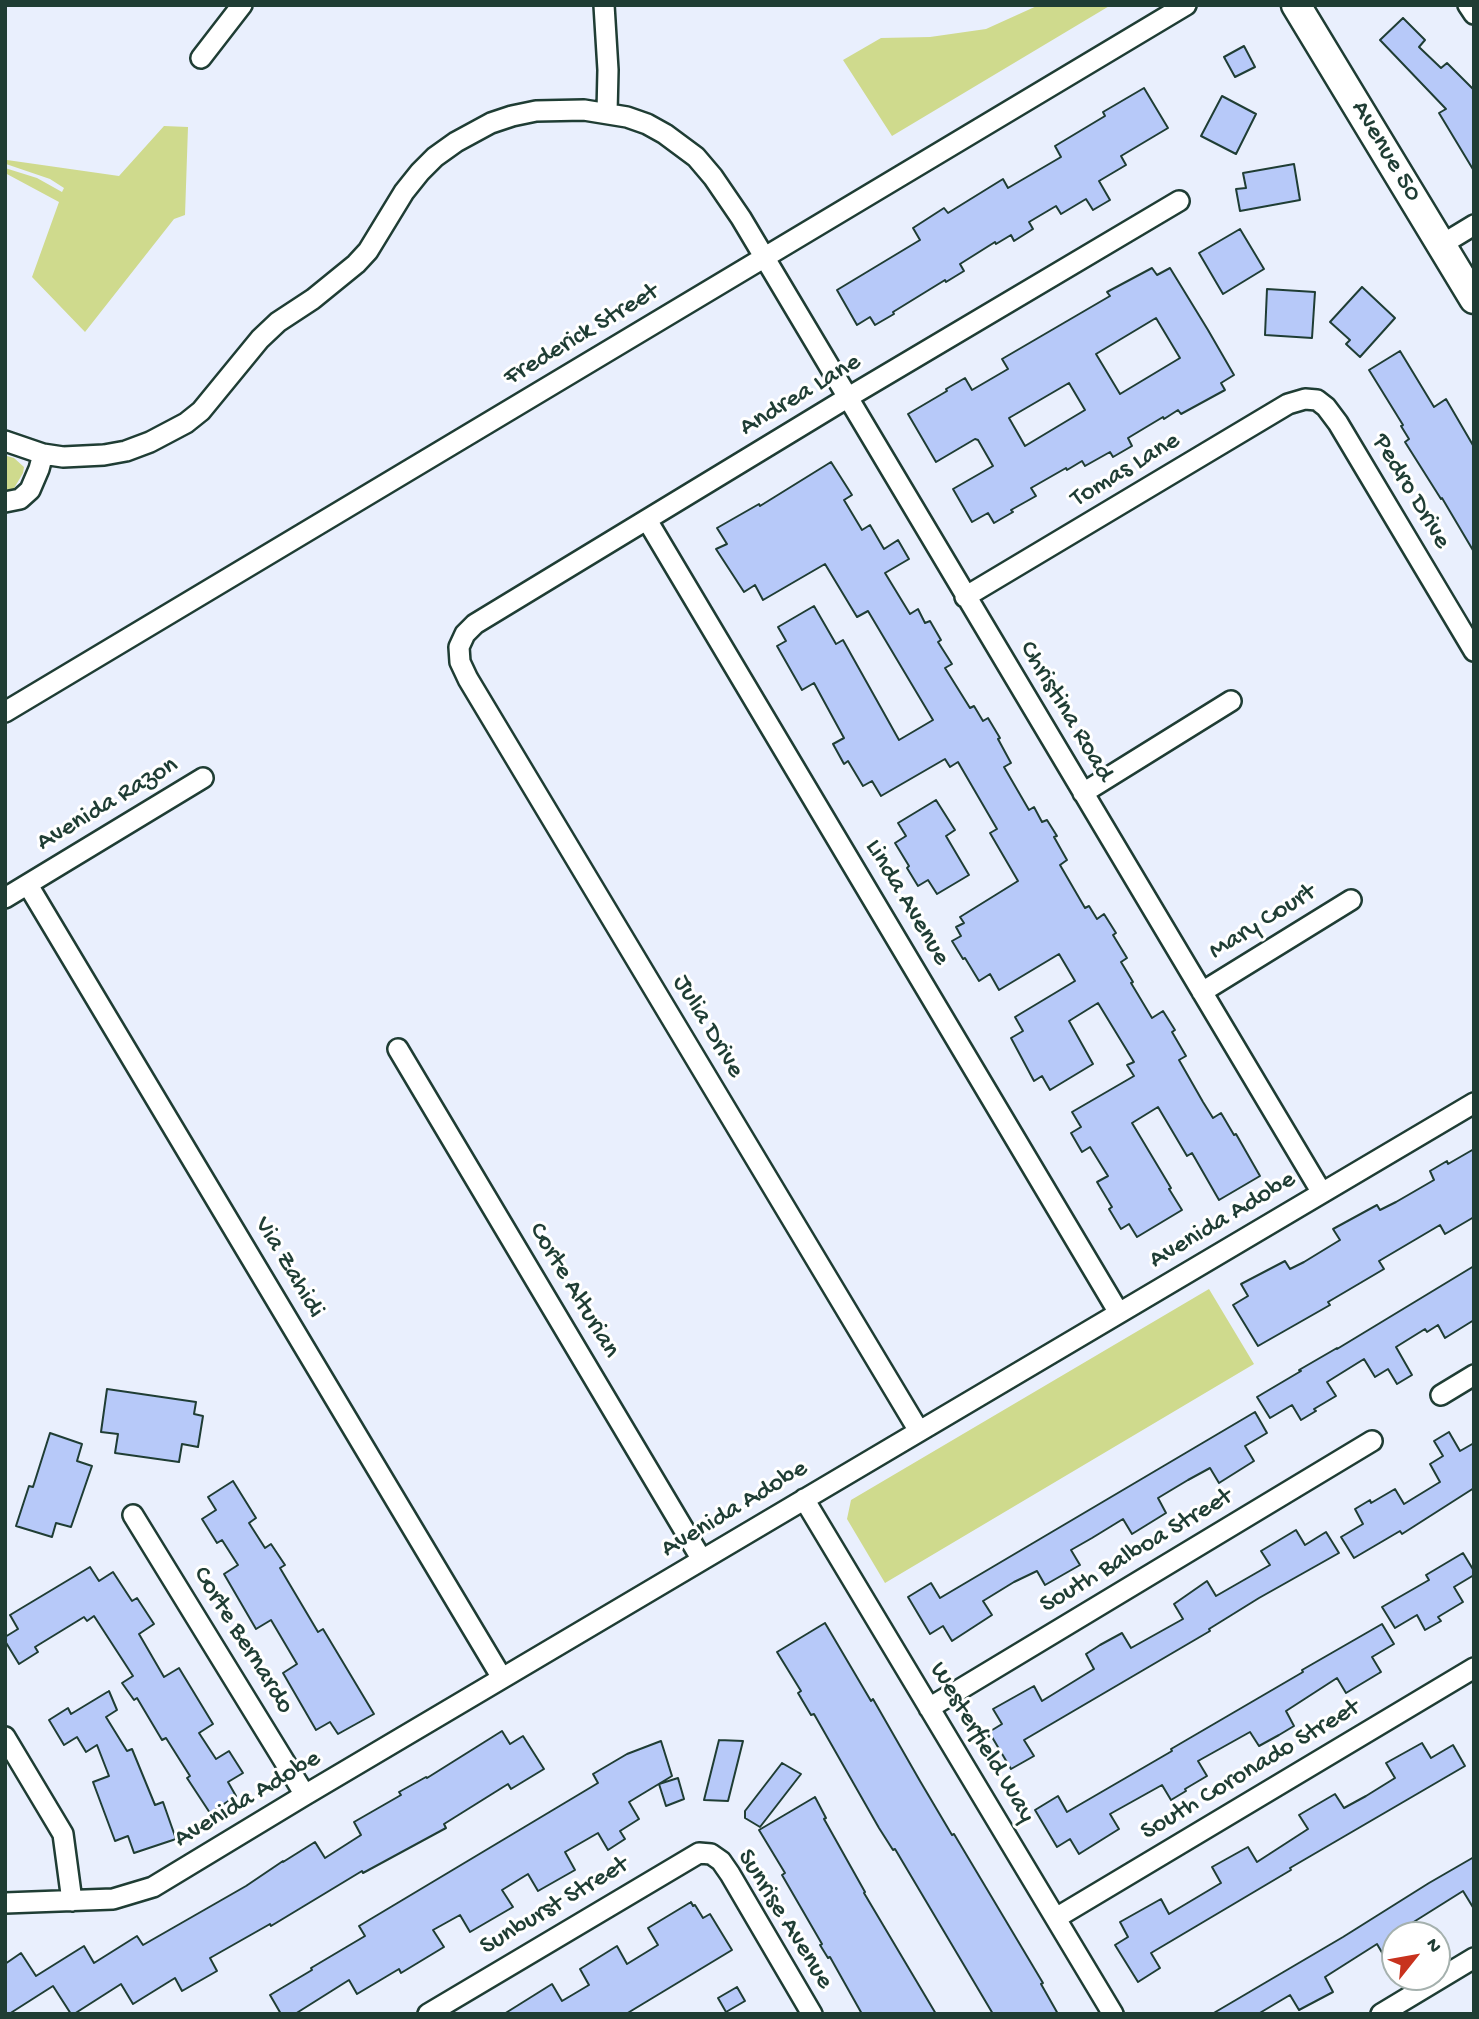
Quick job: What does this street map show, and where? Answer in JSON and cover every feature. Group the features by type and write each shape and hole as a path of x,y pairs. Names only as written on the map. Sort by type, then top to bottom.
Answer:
{"main road":[{"name":"Avenue 50","path":"1296,5 1474,299"}],"street":[{"path":"201,58 242,5"},
{"path":"604,5 608,48 607,113"},
{"name":"Frederick Street","path":"5,712 1186,5"},
{"path":"1468,5 1474,14"},
{"name":"Christina Road","path":"5,441 43,454 82,457 104,455 126,451 150,442 186,423 201,411 260,339 278,322 313,299 356,264 368,251 389,215 420,172 435,157 491,123 536,111 584,110 647,124 665,134 696,157 724,192 1322,1193"},
{"name":"Andrea Lane","path":"459,647 465,634 475,624 847,398 1179,201"},
{"path":"1441,245 1474,225"},
{"name":"Tomas Lane","path":"965,597 1288,404 1305,399 1317,400"},
{"name":"Pedro Drive","path":"1317,400 1338,423 1474,651"},
{"path":"5,502 20,499 30,490 43,454"},
{"name":"Linda Avenue","path":"647,520 1119,1313"},
{"name":"Julia Drive","path":"459,647 460,662 468,679 919,1432"},
{"path":"1083,793 1231,701"},
{"name":"Avenida Razon","path":"5,898 203,778"},
{"name":"Via Zahidi","path":"28,885 502,1678"},
{"name":"Mary Court","path":"1202,992 1351,900"},
{"name":"Corte Alturian","path":"398,1049 702,1560"},
{"name":"Avenida Adobe","path":"5,1903 113,1899 153,1888 305,1795 1474,1103"},
{"path":"1441,1395 1474,1375"},
{"name":"South Balboa Street","path":"929,1708 1372,1441"},
{"name":"Westerfield Way","path":"804,1499 1113,2014"},
{"name":"Corte Bernardo","path":"133,1515 305,1795"},
{"name":"South Coronado Street","path":"1056,1918 1474,1668"},
{"path":"5,1737 63,1834 72,1901"},
{"name":"Sunburst Street","path":"428,2014 685,1860 699,1853 711,1854"},
{"name":"Sunrise Avenue","path":"711,1854 721,1861 730,1874 812,2014"},
{"path":"1381,2014 1474,1958"}],"green space":[{"path":"1039,5 1111,5 892,136 843,60 881,38 930,37 986,29"},
{"path":"164,126 188,127 185,215 174,219 85,332 32,277 59,202 5,173 5,168 37,178 62,192 64,188 50,179 6,164 7,160 119,176"},
{"path":"5,457 14,458 24,467 13,490 5,492"},
{"path":"1209,1289 1254,1364 885,1583 847,1519 851,1500"}],"building":[{"path":"1403,18 1425,40 1419,47 1441,68 1447,63 1474,90 1474,171 1439,113 1446,109 1380,40"},
{"path":"1244,46 1255,67 1235,77 1224,57"},
{"path":"1144,88 1168,128 1121,156 1126,165 1099,181 1110,200 1093,210 1086,199 1061,214 1056,206 1029,222 1033,229 1014,241 1011,235 996,244 995,242 960,264 964,271 946,282 945,280 893,312 894,314 875,325 870,317 857,325 837,290 920,240 913,228 944,208 948,213 1003,179 1008,188 1061,157 1055,146 1105,116 1103,112"},
{"path":"1222,96 1256,114 1236,154 1201,136"},
{"path":"1294,164 1300,200 1240,211 1236,189 1246,188 1243,173"},
{"path":"1240,229 1264,269 1223,294 1199,253"},
{"path":"1152,268 1157,275 1170,268 1234,375 1221,383 1225,390 1181,414 1178,410 1164,419 1163,417 1128,438 1132,446 1113,457 1110,452 1085,466 1082,461 1067,470 1066,468 1031,488 1036,496 994,523 988,513 972,522 953,489 993,466 978,440 975,439 936,462 908,414 965,378 972,390 1008,369 1002,359 1110,296 1107,292","holes":["1156,318 1180,358 1120,394 1096,354","1069,383 1085,410 1025,446 1009,418"]},
{"path":"1362,287 1395,318 1360,357 1346,344 1350,340 1330,322"},
{"path":"1267,289 1315,292 1312,338 1265,335"},
{"path":"1400,351 1434,407 1446,399 1474,447 1474,552 1405,442 1409,439 1401,426 1403,425 1369,370"},
{"path":"831,462 852,495 844,500 862,530 870,525 884,549 898,540 909,559 885,573 910,614 918,609 925,623 930,621 941,640 938,642 952,664 945,668 970,708 974,706 983,721 988,718 1000,738 998,739 1011,763 1004,767 1029,810 1034,807 1042,822 1047,820 1057,836 1054,837 1067,860 1060,865 1085,908 1089,906 1097,919 1104,914 1127,958 1121,962 1133,982 1131,983 1152,1018 1163,1011 1186,1056 1179,1060 1203,1102 1213,1118 1221,1113 1260,1176 1219,1200 1192,1153 1187,1156 1158,1107 1132,1123 1182,1210 1137,1237 1129,1224 1121,1229 1097,1182 1108,1176 1090,1147 1082,1152 1071,1133 1081,1127 1072,1112 1134,1076 1127,1065 1134,1062 1098,1003 1069,1021 1093,1064 1050,1090 1042,1076 1034,1081 1011,1038 1023,1031 1015,1017 1075,981 1059,954 999,990 990,974 979,981 952,941 961,936 956,927 964,923 960,917 1018,881 990,833 997,829 958,762 950,767 945,759 881,796 872,781 863,786 848,761 844,764 833,744 844,738 814,683 802,690 777,646 786,641 778,627 814,606 836,644 843,640 899,740 933,720 868,611 857,617 825,564 763,600 755,585 744,592 716,549 727,544 717,528 759,504 760,506"},
{"path":"936,800 955,830 946,836 969,875 937,894 928,880 918,886 895,843 906,836 898,823"},
{"path":"1474,1149 1474,1217 1445,1234 1440,1225 1379,1261 1384,1269 1328,1302 1330,1305 1258,1346 1233,1305 1248,1296 1241,1284 1285,1261 1290,1269 1304,1262 1340,1240 1333,1229 1377,1205 1380,1210 1396,1202 1434,1180 1430,1171"},
{"path":"1474,1266 1474,1320 1445,1338 1438,1325 1427,1332 1425,1329 1396,1347 1412,1375 1397,1384 1388,1369 1375,1377 1364,1359 1327,1382 1336,1396 1314,1409 1316,1411 1301,1420 1292,1405 1270,1418 1257,1397"},
{"path":"107,1389 196,1402 194,1414 203,1416 198,1447 182,1444 179,1462 115,1453 118,1434 101,1432"},
{"path":"1255,1412 1267,1433 1245,1446 1254,1461 1219,1483 1210,1468 1188,1480 1158,1498 1166,1513 1132,1534 1123,1519 1071,1550 1080,1565 1045,1585 1037,1571 1014,1582 983,1601 992,1615 952,1641 943,1626 930,1634 908,1597 931,1583 940,1598"},
{"path":"1449,1432 1460,1451 1474,1443 1474,1488 1402,1534 1400,1531 1354,1558 1341,1537 1363,1524 1355,1509 1395,1489 1404,1504 1440,1482 1430,1464 1443,1456 1434,1441"},
{"path":"50,1433 82,1444 77,1461 92,1466 71,1527 56,1523 52,1537 16,1526 29,1486 33,1487"},
{"path":"233,1481 256,1518 249,1523 265,1548 271,1544 285,1565 280,1568 318,1632 323,1629 374,1714 338,1734 330,1722 316,1730 283,1673 297,1664 271,1620 256,1629 224,1574 238,1565 222,1540 217,1543 202,1519 216,1510 208,1497"},
{"path":"1296,1530 1305,1545 1326,1532 1339,1553 1259,1598 1209,1629 1210,1631 1024,1740 1034,1756 1011,1769 989,1732 1002,1724 993,1709 1034,1686 1042,1701 1094,1669 1086,1654 1100,1645 1122,1633 1131,1648 1183,1619 1174,1604 1207,1581 1216,1596 1270,1565 1261,1551"},
{"path":"1463,1553 1474,1575 1454,1587 1463,1602 1438,1617 1441,1621 1425,1630 1417,1615 1395,1628 1382,1607 1429,1580 1426,1575"},
{"path":"90,1567 99,1581 113,1572 132,1601 137,1598 154,1624 139,1634 164,1677 179,1668 213,1724 199,1733 216,1759 229,1751 243,1773 228,1782 236,1796 210,1813 187,1778 190,1776 166,1738 162,1740 137,1698 134,1700 122,1683 133,1676 94,1616 87,1621 84,1617 35,1647 38,1652 19,1664 5,1641 5,1637 18,1629 10,1615"},
{"path":"825,1623 1043,1983 1041,1984 1058,2014 993,2014 895,1849 893,1850 879,1828 814,1714 811,1715 798,1693 801,1691 777,1652"},
{"path":"1382,1624 1394,1644 1372,1657 1381,1672 1346,1693 1337,1678 1286,1711 1294,1726 1279,1735 1259,1746 1250,1732 1198,1761 1207,1776 1171,1800 1162,1785 1110,1814 1119,1829 1079,1854 1070,1839 1057,1847 1035,1810 1058,1796 1067,1812"},
{"path":"109,1691 117,1710 106,1717 127,1751 132,1749 155,1805 163,1802 176,1839 134,1853 128,1836 115,1841 93,1782 109,1776 97,1745 86,1752 77,1737 64,1745 49,1720 68,1708 71,1714"},
{"path":"502,1731 510,1744 523,1736 544,1769 511,1789 508,1784 444,1824 446,1828 363,1873 362,1871 271,1926 270,1924 210,1958 217,1971 182,1991 175,1978 133,2004 121,1984 71,2014 53,1986 5,2014 5,1964 21,1953 36,1976 84,1946 94,1963 137,1936 143,1945 246,1886 315,1842 325,1858 361,1835 354,1822"},
{"path":"719,1740 743,1741 728,1801 704,1800"},
{"path":"661,1741 672,1776 629,1802 639,1819 620,1831 625,1839 608,1850 598,1833 565,1852 575,1870 538,1891 528,1874 502,1890 513,1907 470,1932 460,1915 433,1930 444,1947 401,1973 399,1969 357,1994 349,1980 295,2014 281,2014 270,1995 365,1936 359,1926 598,1783 593,1774 627,1754"},
{"path":"1422,1743 1431,1758 1453,1745 1465,1766 1151,1953 1160,1968 1138,1982 1115,1945 1128,1937 1120,1922 1161,1899 1169,1914 1221,1883 1212,1867 1248,1847 1257,1862 1308,1829 1299,1815 1335,1794 1344,1808 1366,1796 1395,1778 1386,1763"},
{"path":"782,1763 801,1774 760,1827 745,1818 745,1811"},
{"path":"678,1778 684,1799 666,1806 659,1784"},
{"path":"815,1797 864,1893 936,2014 862,2014 830,1957 828,1958 820,1945 822,1944 782,1875 785,1873 759,1830"},
{"path":"1474,1857 1474,1909 1463,1891 1415,1921 1381,1921 1381,1951 1377,1944 1325,1977 1333,1992 1299,2010 1290,1995 1258,2014 1212,2014 1343,1937"},
{"path":"691,1902 703,1918 710,1914 732,1950 626,2014 504,2014 552,1984 562,2001 589,1985 580,1969 617,1946 627,1964 658,1945 648,1928"},
{"path":"737,1987 745,2001 726,2012 718,1998"}]}
